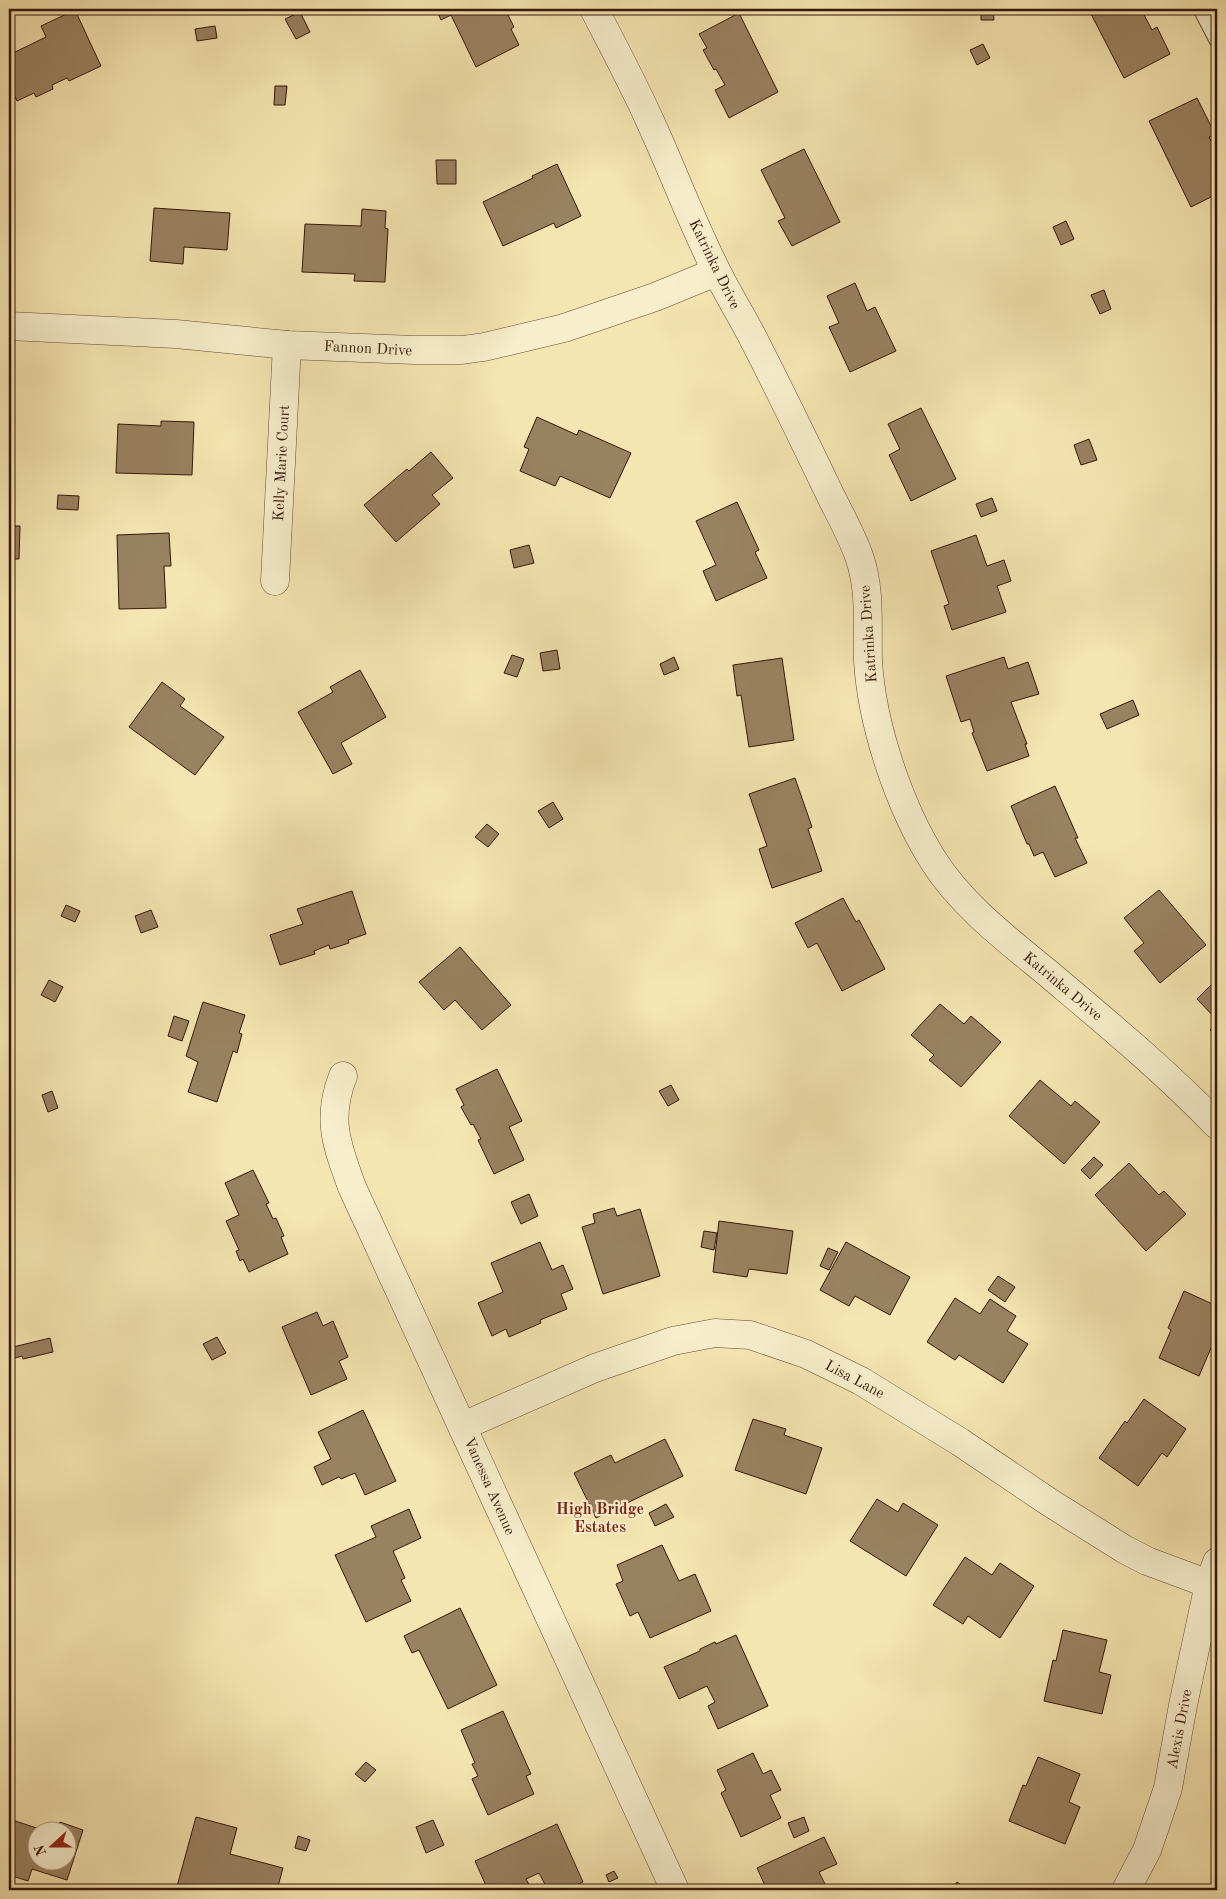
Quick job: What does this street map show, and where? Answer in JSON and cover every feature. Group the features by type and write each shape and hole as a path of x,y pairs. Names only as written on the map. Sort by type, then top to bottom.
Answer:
{"street":[{"name":"Katrinka Drive","path":"594,9 649,119 716,272 752,336 859,556 867,596 869,621 868,659 872,701 879,730 903,798 933,860 947,880 978,912 1140,1051 1183,1090 1217,1125"},
{"name":"Fannon Drive","path":"9,326 176,334 287,345 462,350 539,335 580,323 655,297 716,272"},
{"name":"Kelly Marie Court","path":"275,581 287,345"},
{"name":"Vanessa Avenue","path":"343,1076 336,1093 334,1106 336,1141 352,1187 675,1890"},
{"name":"Lisa Lane","path":"463,1426 595,1368 673,1341 715,1333 750,1336 806,1354 861,1381 960,1442 1049,1502 1124,1549 1175,1572 1214,1578"},
{"name":"Alexis Drive","path":"1126,1890 1147,1850 1168,1788 1185,1696 1214,1578"}],"lane":[{"path":"1201,9 1217,40"}],"building":[{"path":"276,9 287,9 279,14"},
{"path":"436,9 505,9 514,27 511,29 519,45 476,67 451,15 441,20"},
{"path":"981,9 993,9 994,20 981,20"},
{"path":"1096,9 1141,9 1152,30 1157,27 1170,54 1124,78 1090,12"},
{"path":"75,10 101,66 69,81 67,78 52,85 53,89 36,97 34,93 17,101 9,84 9,55 46,37 41,26"},
{"path":"300,12 310,32 296,39 285,19"},
{"path":"739,13 778,92 729,118 715,90 725,85 703,50 707,48 699,34"},
{"path":"215,26 217,38 197,41 195,29"},
{"path":"983,44 990,58 977,65 970,50"},
{"path":"275,86 287,86 285,105 274,105"},
{"path":"1197,98 1215,134 1209,137 1217,152 1217,194 1191,207 1149,121"},
{"path":"804,149 840,222 792,246 778,221 785,218 761,170"},
{"path":"436,160 456,160 456,184 437,184"},
{"path":"557,164 581,216 556,228 554,223 503,246 483,202"},
{"path":"154,208 230,213 227,250 184,247 183,264 150,261"},
{"path":"362,209 386,211 385,228 388,229 385,282 354,281 355,274 302,272 305,224 361,226"},
{"path":"1066,221 1074,239 1061,245 1053,227"},
{"path":"855,283 867,311 875,307 896,351 850,372 829,327 839,323 827,296"},
{"path":"1104,290 1111,309 1100,314 1091,295"},
{"path":"921,408 956,479 911,501 889,455 900,449 888,424"},
{"path":"537,417 577,435 579,430 631,453 610,498 560,476 555,486 520,471 529,449 524,447"},
{"path":"161,421 194,422 192,475 116,473 118,424 161,426"},
{"path":"1089,439 1097,460 1081,465 1074,445"},
{"path":"431,452 453,478 432,495 440,504 396,542 364,505 407,469 409,471"},
{"path":"58,495 79,496 78,510 57,509"},
{"path":"992,498 997,511 981,517 976,504"},
{"path":"737,502 759,550 755,552 767,578 716,601 703,571 716,565 696,521"},
{"path":"9,526 20,526 19,559 9,559"},
{"path":"169,533 171,566 164,566 166,608 119,609 117,535"},
{"path":"976,535 987,566 1004,560 1011,581 997,586 1006,612 952,630 944,606 949,604 931,551"},
{"path":"529,545 534,563 514,568 510,550"},
{"path":"557,650 560,669 543,671 540,653"},
{"path":"512,655 524,659 517,677 504,673"},
{"path":"674,657 679,669 664,675 660,664"},
{"path":"1004,657 1008,669 1028,662 1039,694 1011,702 1027,744 1025,744 1029,756 987,771 972,733 974,732 970,719 961,722 946,676"},
{"path":"782,658 794,740 749,747 741,695 737,696 733,665"},
{"path":"360,670 386,717 341,743 352,764 333,774 298,712 333,692 330,687"},
{"path":"162,682 185,699 180,706 224,737 195,775 129,727"},
{"path":"1133,700 1139,715 1107,729 1100,714"},
{"path":"795,778 812,827 808,829 822,871 772,888 759,849 767,846 749,794"},
{"path":"1055,786 1087,863 1055,877 1043,852 1034,856 1011,806"},
{"path":"553,802 563,819 549,828 538,811"},
{"path":"487,824 499,834 488,847 475,837"},
{"path":"1159,890 1206,945 1160,983 1134,951 1144,943 1124,918"},
{"path":"352,891 366,934 348,940 349,943 330,949 329,945 314,951 315,954 280,965 270,935 303,924 297,909"},
{"path":"843,898 856,922 859,920 885,969 842,991 817,943 808,948 795,923"},
{"path":"66,905 80,911 75,922 61,916"},
{"path":"151,910 158,927 141,933 135,916"},
{"path":"460,947 511,1005 482,1030 455,1000 444,1010 419,982"},
{"path":"1217,979 1217,1020 1197,999"},
{"path":"49,980 63,987 55,1002 41,995"},
{"path":"203,1002 245,1015 239,1033 242,1034 237,1053 233,1051 217,1102 188,1092 198,1062 186,1056"},
{"path":"940,1004 964,1024 971,1016 1001,1042 961,1087 929,1060 934,1055 911,1035"},
{"path":"174,1016 189,1021 182,1041 168,1036"},
{"path":"1217,1022 1217,1037 1210,1030"},
{"path":"497,1069 522,1121 509,1127 524,1160 494,1174 478,1140 481,1139 461,1107 464,1105 456,1089"},
{"path":"1040,1080 1071,1106 1075,1101 1100,1122 1064,1164 1009,1116"},
{"path":"671,1085 679,1100 668,1106 659,1091"},
{"path":"52,1091 58,1108 48,1112 42,1095"},
{"path":"1094,1157 1103,1165 1090,1179 1081,1170"},
{"path":"1129,1163 1159,1195 1164,1191 1186,1214 1146,1251 1095,1195"},
{"path":"253,1170 269,1203 266,1204 273,1219 276,1218 284,1236 281,1237 288,1254 249,1272 243,1259 240,1261 236,1251 239,1250 226,1221 239,1215 225,1183"},
{"path":"529,1194 538,1216 521,1224 511,1202"},
{"path":"614,1208 617,1216 640,1209 660,1276 603,1294 582,1227 595,1223 593,1214"},
{"path":"719,1221 793,1231 787,1274 749,1269 747,1277 713,1272"},
{"path":"704,1231 717,1233 714,1250 701,1247"},
{"path":"540,1242 552,1270 563,1265 573,1289 561,1294 567,1309 540,1320 541,1323 509,1337 506,1329 492,1336 478,1303 503,1292 491,1263"},
{"path":"846,1242 910,1277 890,1315 855,1296 849,1306 820,1290"},
{"path":"828,1248 838,1252 829,1270 820,1266"},
{"path":"998,1276 1015,1287 1005,1302 988,1290"},
{"path":"1184,1291 1217,1306 1217,1351 1211,1348 1199,1376 1159,1358 1171,1330 1168,1328"},
{"path":"955,1298 980,1314 990,1299 1016,1316 1007,1331 1028,1344 1003,1383 959,1355 955,1360 927,1342"},
{"path":"317,1312 323,1326 333,1321 348,1357 339,1361 347,1379 311,1395 282,1327"},
{"path":"217,1337 226,1353 212,1360 203,1344"},
{"path":"50,1338 53,1352 23,1359 22,1356 9,1360 9,1348"},
{"path":"1144,1399 1186,1429 1167,1457 1162,1453 1138,1486 1099,1458 1125,1421 1127,1423"},
{"path":"363,1410 396,1481 365,1495 355,1473 341,1479 339,1477 322,1485 314,1467 331,1459 318,1432"},
{"path":"753,1419 786,1429 784,1435 822,1448 806,1494 735,1470"},
{"path":"665,1439 683,1476 596,1518 574,1473 611,1455 615,1463"},
{"path":"877,1499 898,1512 903,1503 938,1525 906,1576 850,1541"},
{"path":"666,1504 674,1517 655,1526 649,1513"},
{"path":"409,1509 421,1538 393,1551 405,1578 401,1580 411,1601 366,1622 335,1555 376,1537 371,1526"},
{"path":"662,1545 679,1581 695,1574 711,1611 650,1638 638,1612 630,1616 616,1584 623,1581 617,1565"},
{"path":"965,1557 992,1575 1000,1563 1034,1586 1000,1638 968,1616 963,1624 933,1605"},
{"path":"460,1608 497,1685 448,1709 419,1650 412,1653 404,1636"},
{"path":"1063,1630 1107,1640 1099,1672 1111,1675 1102,1714 1044,1701 1053,1660 1056,1661"},
{"path":"736,1635 768,1706 718,1729 708,1706 715,1702 707,1686 679,1699 664,1667 715,1642 716,1644"},
{"path":"503,1711 531,1774 526,1776 534,1794 488,1815 472,1779 478,1776 472,1764 475,1763 461,1730"},
{"path":"753,1753 763,1774 771,1770 781,1790 770,1795 781,1818 741,1837 721,1793 726,1790 717,1770"},
{"path":"1038,1757 1080,1774 1069,1802 1080,1807 1065,1844 1009,1821 1023,1785 1026,1786"},
{"path":"366,1762 376,1770 365,1782 355,1774"},
{"path":"196,1817 237,1828 230,1854 283,1868 277,1890 176,1890"},
{"path":"804,1817 809,1831 794,1838 788,1823"},
{"path":"9,1819 28,1825 28,1872 31,1872 28,1881 9,1875"},
{"path":"433,1820 444,1845 426,1853 416,1827"},
{"path":"557,1824 583,1882 566,1890 548,1890 539,1873 526,1879 532,1890 488,1890 475,1861"},
{"path":"78,1828 83,1830 78,1846"},
{"path":"298,1836 310,1840 306,1851 295,1848"},
{"path":"824,1837 837,1864 819,1872 828,1890 767,1890 757,1868"},
{"path":"614,1871 618,1878 609,1882 606,1875"},
{"path":"42,1872 70,1872 67,1880"},
{"path":"957,1882 968,1890 951,1890"}],"district":[{"name":"High Bridge Estates","path":"600,1517"}]}
